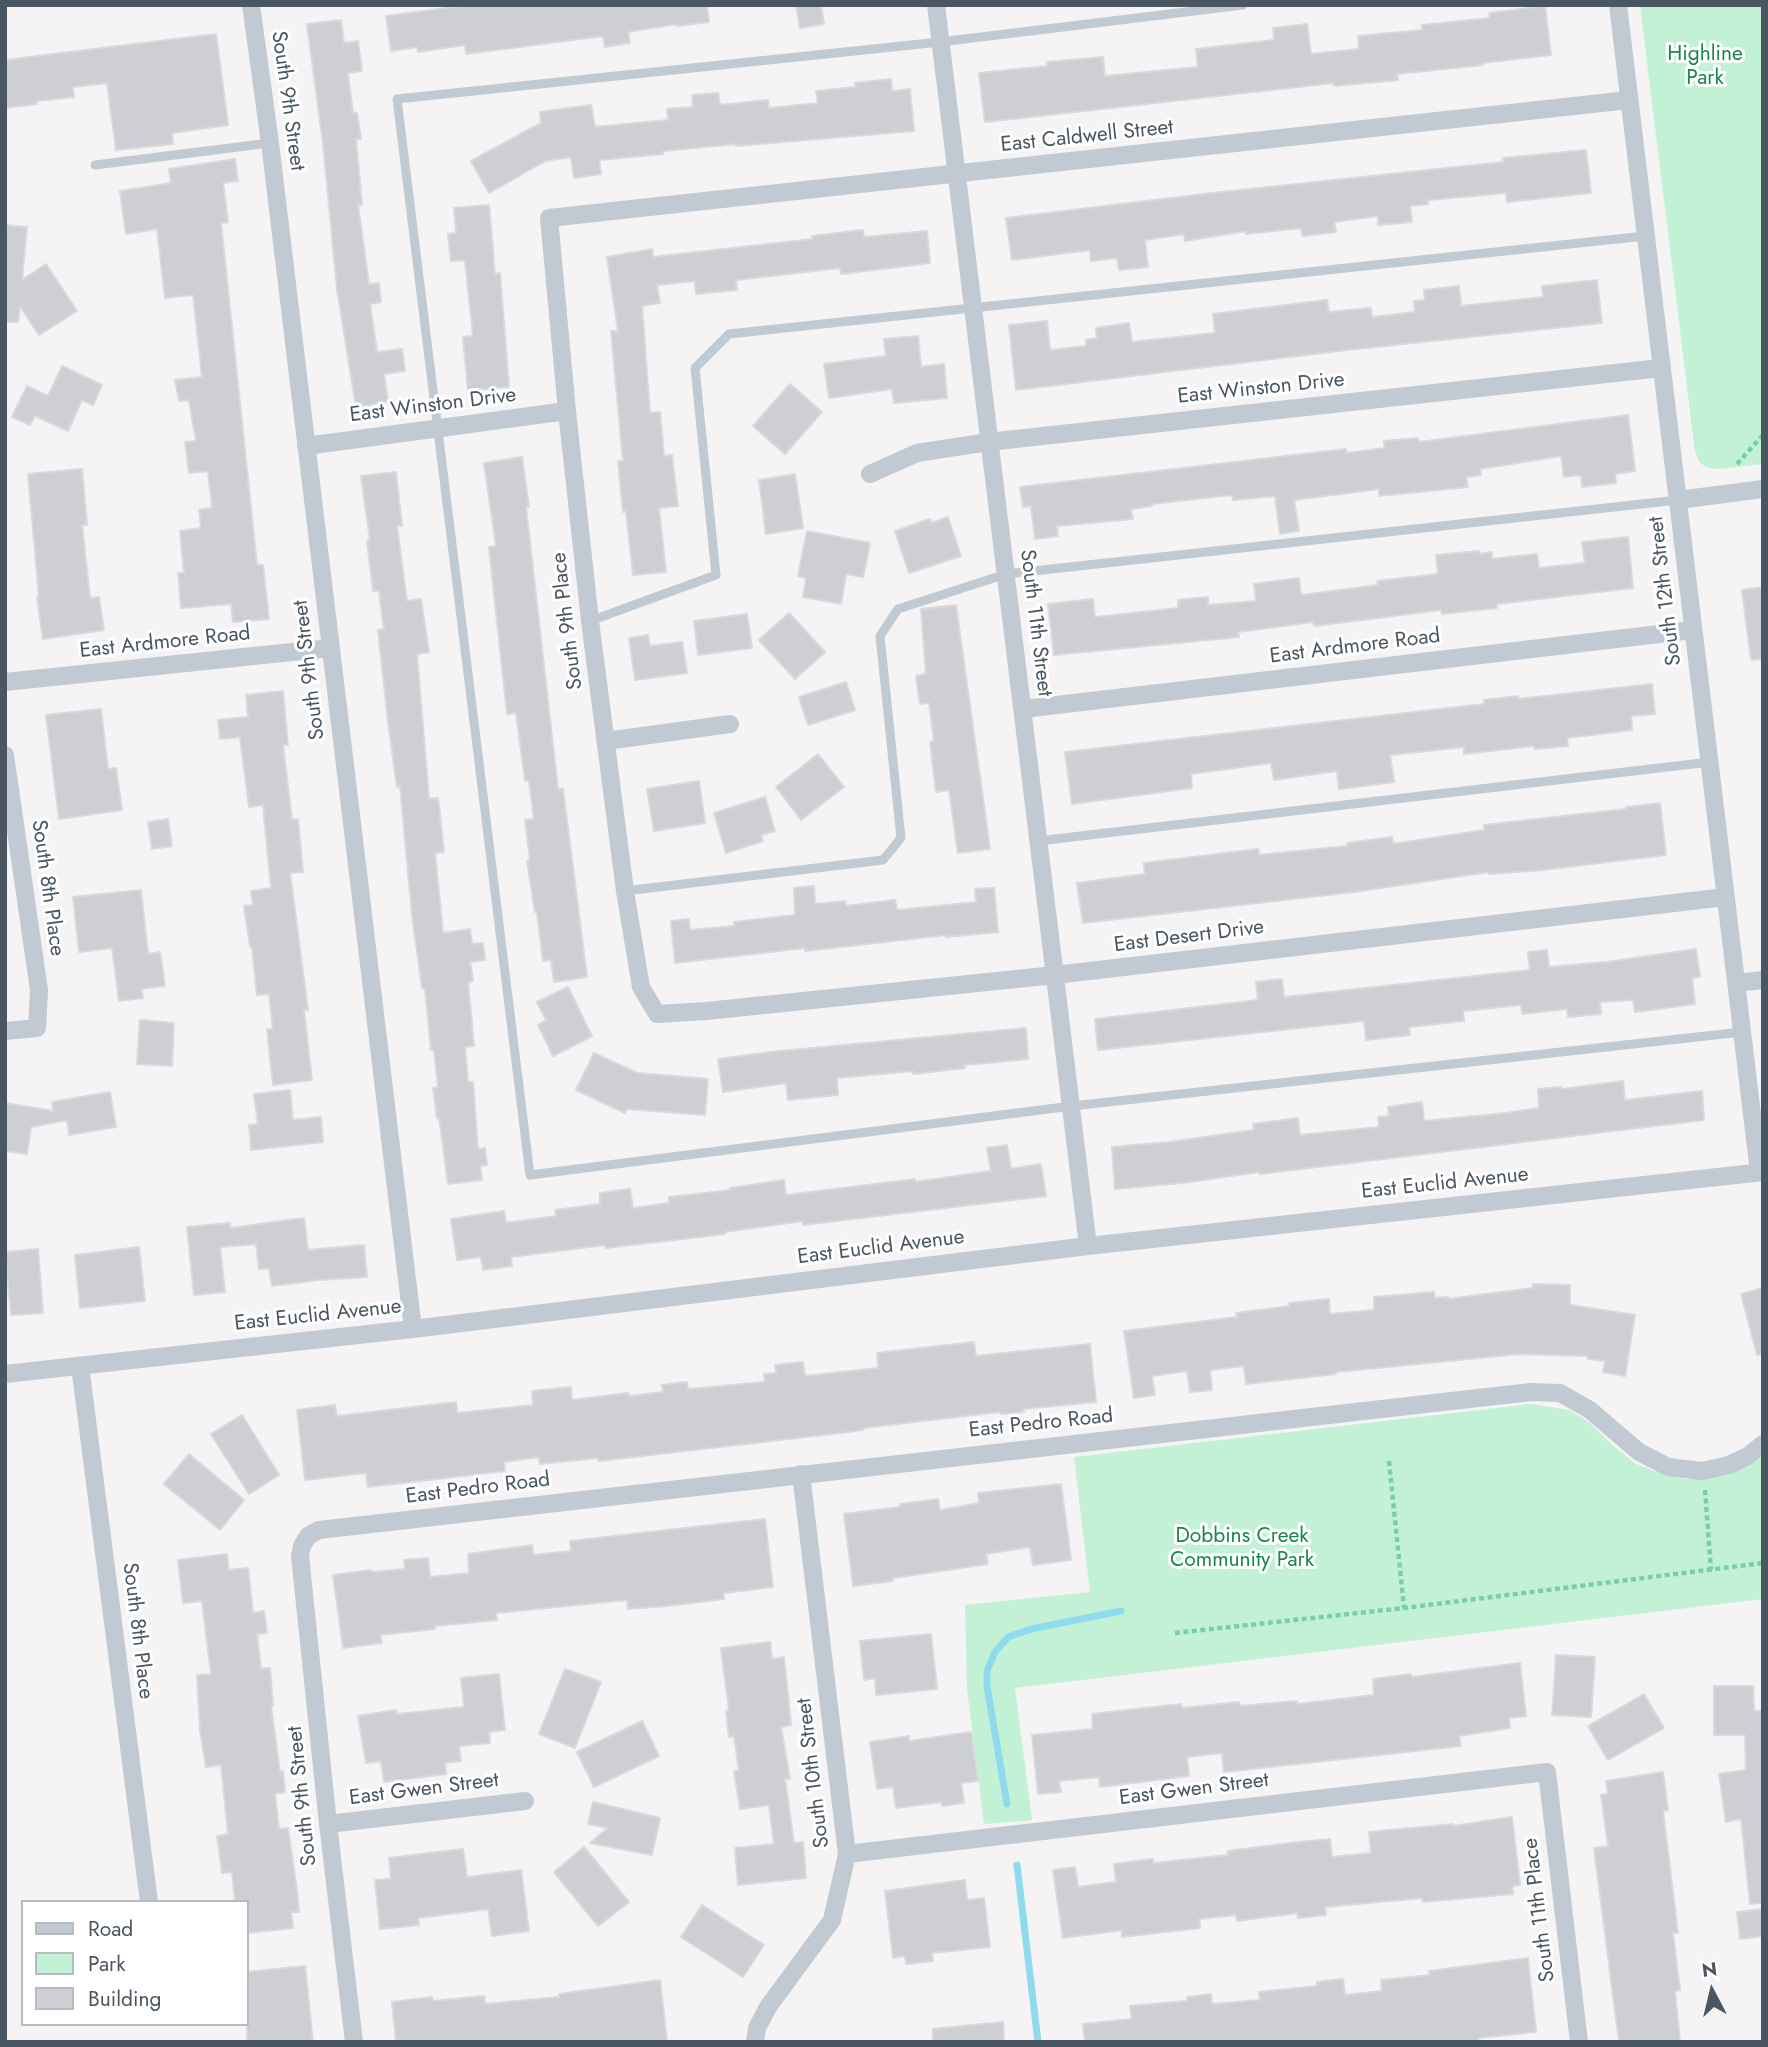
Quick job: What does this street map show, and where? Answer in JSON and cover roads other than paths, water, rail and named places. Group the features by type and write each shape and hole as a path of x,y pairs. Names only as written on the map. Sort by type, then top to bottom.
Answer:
{"street":[{"name":"South 9th Street","path":"251,5 413,1329"},
{"name":"South 11th Street","path":"936,5 1088,1246"},
{"name":"South 12th Street","path":"1618,5 1761,1172"},
{"name":"East Caldwell Street","path":"549,218 1629,100"},
{"name":"South 9th Place","path":"549,218 590,621 625,891 641,987 657,1014"},
{"name":"East Winston Drive","path":"870,474 917,453 988,442 1661,368"},
{"name":"East Winston Drive","path":"306,446 567,411"},
{"path":"1678,500 1763,489"},
{"name":"East Ardmore Road","path":"1023,709 1693,630"},
{"name":"East Ardmore Road","path":"5,682 330,648"},
{"path":"606,741 730,724"},
{"name":"South 8th Place","path":"5,755 12,855 39,990 37,1028 5,1031"},
{"name":"East Desert Drive","path":"657,1014 1055,975 1726,897"},
{"path":"1737,983 1763,980"},
{"name":"East Euclid Avenue","path":"5,1374 413,1329 1088,1246 1761,1172"},
{"name":"South 8th Place","path":"80,1366 149,1900"},
{"name":"East Pedro Road","path":"302,1546 308,1536 319,1530 1531,1392 1560,1394 1590,1410 1639,1452 1668,1466 1702,1471 1729,1465 1748,1456 1763,1444"},
{"name":"South 10th Street","path":"755,2042 757,2028 768,2007 832,1920 847,1854 800,1474"},
{"name":"South 9th Street","path":"302,1546 300,1556 328,1824 354,2042"},
{"name":"East Gwen Street","path":"847,1854 1547,1772"},
{"name":"South 11th Place","path":"1547,1772 1578,2042"},
{"name":"East Gwen Street","path":"328,1824 525,1801"}],"lane":[{"path":"1243,5 940,43 397,99 530,1175 1072,1106 1742,1032"},
{"path":"95,165 270,143"},
{"path":"590,621 716,575 695,368 729,334 1645,236"},
{"path":"625,891 883,860 901,838 880,636 898,609 1006,574 1678,500"},
{"path":"1038,841 1710,762"}],"waterway":[{"path":"1007,1804 987,1686 987,1671 995,1652 1008,1637 1031,1629 1121,1611"},
{"path":"1017,1865 1038,2042"}],"park label":[{"name":"Highline Park","path":"1705,67"},
{"name":"Dobbins Creek Community Park","path":"1242,1549"}]}
